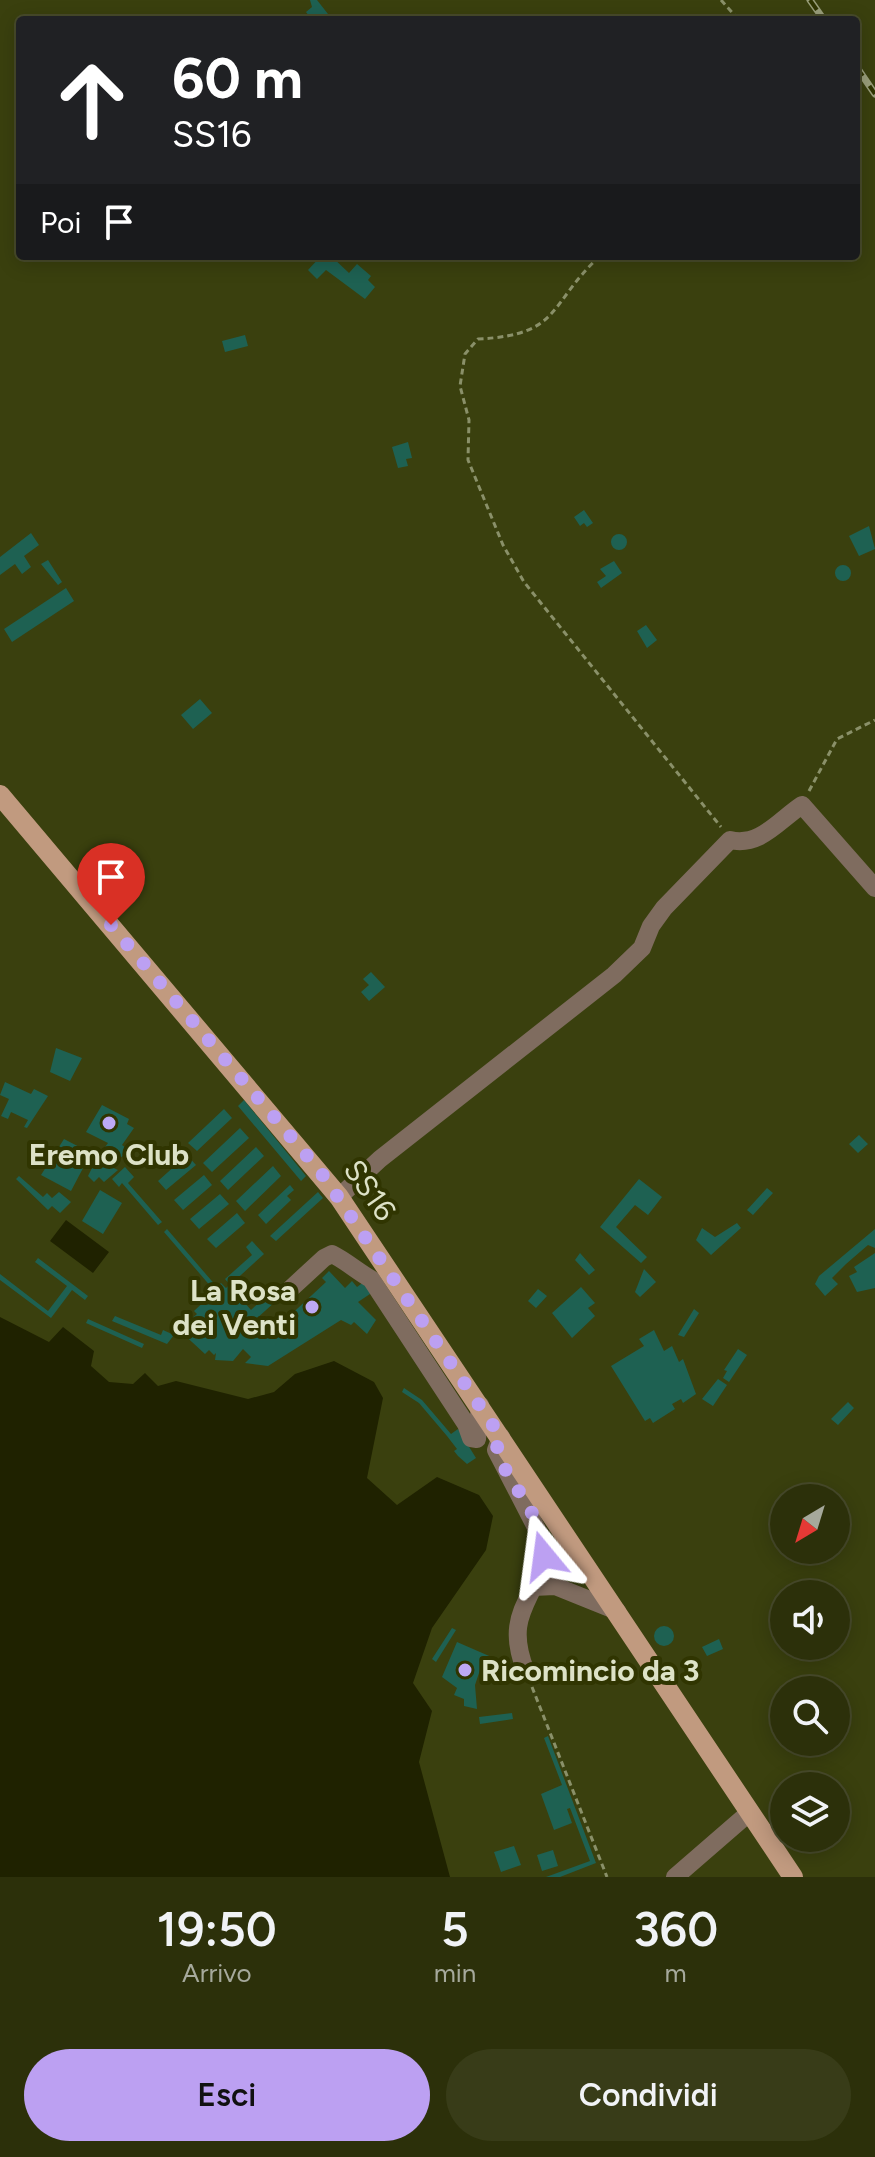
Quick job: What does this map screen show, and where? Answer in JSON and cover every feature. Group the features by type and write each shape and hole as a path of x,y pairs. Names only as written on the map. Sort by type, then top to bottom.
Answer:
{"main road":[{"name":"SS16","path":"0,795 339,1197 793,1877"}],"street":[{"path":"339,1197 380,1159 614,975 642,948 664,908 730,840 745,843 763,836 802,805 875,888"},
{"path":"285,1294 332,1254 355,1272 371,1279 466,1424 471,1438 477,1439 480,1405"},
{"path":"501,1437 496,1450 502,1467 544,1543 533,1587 519,1611 516,1626 516,1645 526,1672"},
{"path":"533,1587 555,1586 617,1611"},
{"path":"675,1877 750,1812"}],"path":[{"path":"721,0 735,16"},
{"path":"596,260 570,288 551,316 531,332 478,339 465,354 460,386 469,420 468,460 483,501 524,582 730,840"},
{"path":"802,805 837,739 875,720"},
{"path":"526,1672 607,1877"}],"shaded area":[{"path":"66,1220 109,1252 93,1273 50,1241"},
{"path":"0,1317 49,1342 63,1327 94,1351 91,1366 109,1382 133,1384 145,1373 158,1386 176,1381 248,1399 274,1392 295,1374 334,1361 374,1382 383,1398 367,1478 397,1505 437,1477 479,1495 493,1516 486,1550 432,1628 413,1683 432,1711 419,1762 450,1877 0,1877"}],"building":[{"path":"310,0 317,0 328,14 309,16 306,12 312,7"},
{"path":"317,260 335,260 349,273 357,264 371,276 368,280 375,287 365,299 326,270 317,279 308,270"},
{"path":"245,335 248,346 225,352 222,341"},
{"path":"408,442 412,458 406,459 408,466 398,468 392,447"},
{"path":"584,510 593,523 587,527 584,523 580,526 574,517"},
{"path":"869,526 875,549 859,556 849,536"},
{"path":"31,533 39,545 24,556 31,567 22,574 15,564 0,575 0,557"},
{"path":"619,534 625,536 625,548 619,550 613,548 611,542 613,536"},
{"path":"48,560 62,582 58,585 41,564"},
{"path":"614,561 622,573 601,588 597,582 606,576 600,569"},
{"path":"843,565 849,567 849,579 843,581 837,579 835,573 837,567"},
{"path":"66,588 74,601 12,642 4,629"},
{"path":"646,625 657,640 647,648 637,631"},
{"path":"200,699 212,713 193,729 181,715"},
{"path":"371,972 385,987 369,1001 361,992 369,985 363,979"},
{"path":"56,1048 82,1058 70,1081 50,1072"},
{"path":"5,1082 31,1094 34,1089 48,1096 27,1128 24,1127 28,1120 11,1112 8,1119 1,1116 9,1099 0,1095"},
{"path":"244,1100 306,1176 301,1181 238,1106"},
{"path":"102,1105 129,1119 127,1124 134,1128 122,1145 129,1150 117,1161 102,1151 108,1143 86,1132"},
{"path":"224,1109 232,1118 197,1151 188,1143"},
{"path":"240,1128 249,1138 212,1172 203,1163"},
{"path":"859,1135 868,1144 858,1153 849,1144"},
{"path":"64,1139 91,1153 71,1191 41,1175"},
{"path":"256,1147 264,1156 228,1190 220,1181"},
{"path":"187,1155 196,1165 166,1190 158,1181"},
{"path":"96,1160 118,1170 104,1182 99,1177 94,1182 88,1176"},
{"path":"273,1166 281,1176 245,1211 236,1201"},
{"path":"125,1167 134,1177 128,1183 162,1222 158,1225 122,1183 119,1187 112,1179"},
{"path":"204,1175 212,1185 183,1210 174,1200"},
{"path":"19,1176 43,1197 47,1193 52,1198 59,1192 71,1202 60,1213 52,1206 48,1210 16,1179"},
{"path":"639,1179 662,1197 648,1215 635,1205 616,1227 647,1257 641,1263 600,1227"},
{"path":"290,1185 294,1190 287,1196 291,1200 266,1224 258,1215"},
{"path":"767,1188 773,1193 753,1215 747,1210"},
{"path":"100,1190 122,1203 103,1234 82,1221"},
{"path":"318,1192 323,1198 276,1241 270,1236"},
{"path":"220,1194 229,1204 199,1229 190,1219"},
{"path":"237,1213 245,1223 216,1248 207,1239"},
{"path":"737,1223 741,1228 711,1255 696,1240 702,1228 715,1237"},
{"path":"167,1229 217,1287 221,1283 226,1288 229,1285 251,1310 269,1293 276,1301 255,1320 269,1335 326,1282 322,1278 329,1271 345,1288 352,1281 357,1287 365,1281 373,1292 358,1302 376,1320 367,1334 354,1322 351,1325 341,1320 268,1366 245,1363 251,1357 243,1349 233,1361 215,1360 216,1353 214,1355 209,1350 205,1354 179,1330 197,1314 194,1311 212,1294 215,1297 218,1295 164,1232"},
{"path":"875,1229 875,1248 868,1245 846,1264 832,1278 838,1284 825,1296 815,1284 819,1276"},
{"path":"252,1241 264,1254 230,1285 225,1279 252,1255 246,1247"},
{"path":"580,1253 595,1270 589,1275 575,1260"},
{"path":"875,1253 875,1288 857,1292 849,1276 857,1272 854,1267"},
{"path":"38,1258 88,1296 85,1300 72,1290 51,1318 0,1280 0,1274 48,1311 67,1286 35,1262"},
{"path":"644,1269 656,1282 640,1297 635,1292"},
{"path":"581,1287 595,1303 588,1308 595,1316 572,1338 552,1313"},
{"path":"538,1289 547,1296 536,1308 528,1301"},
{"path":"694,1309 699,1313 684,1337 678,1335"},
{"path":"115,1316 161,1335 163,1330 174,1335 167,1344 112,1321"},
{"path":"88,1319 144,1344 142,1348 86,1323"},
{"path":"654,1330 664,1351 672,1346 679,1362 683,1359 696,1394 683,1403 681,1399 672,1404 675,1409 653,1423 650,1418 645,1421 611,1366 644,1346 639,1339"},
{"path":"738,1349 747,1355 729,1382 723,1378 727,1371 724,1370"},
{"path":"718,1379 727,1385 713,1406 702,1399"},
{"path":"404,1388 422,1400 451,1434 458,1429 476,1458 467,1464 458,1456 454,1451 457,1449 419,1403 402,1392"},
{"path":"848,1402 854,1408 838,1425 831,1419"},
{"path":"664,1626 671,1629 674,1636 671,1643 664,1646 657,1643 654,1636 657,1629"},
{"path":"452,1628 456,1630 436,1662 432,1659"},
{"path":"719,1639 723,1649 707,1656 702,1647"},
{"path":"457,1642 503,1662 500,1670 483,1664 481,1667 475,1685 477,1709 464,1706 464,1699 454,1695 457,1688 442,1677"},
{"path":"512,1713 513,1719 480,1724 479,1717"},
{"path":"548,1736 596,1863 560,1877 546,1877 590,1861 570,1808 567,1809 572,1823 554,1830 541,1794 562,1785 544,1738"},
{"path":"514,1846 521,1865 501,1872 494,1852"},
{"path":"553,1850 558,1866 542,1871 537,1855"}],"railway":[{"path":"810,0 821,16"},
{"path":"860,72 875,94"}],"place":[{"name":"Eremo Club","path":"109,1123"},
{"name":"La Rosa dei Venti","path":"312,1307"},
{"name":"Ricomincio da 3","path":"465,1670"}],"route":[{"path":"111,925 320,1171 443,1348 501,1437 496,1450 502,1467 539,1528 544,1556"}]}
